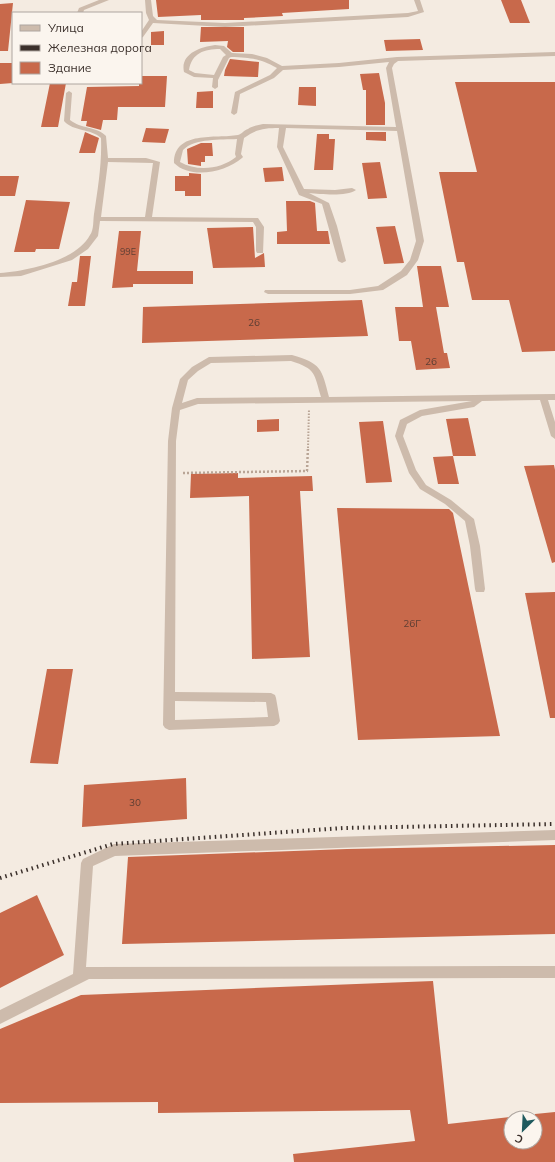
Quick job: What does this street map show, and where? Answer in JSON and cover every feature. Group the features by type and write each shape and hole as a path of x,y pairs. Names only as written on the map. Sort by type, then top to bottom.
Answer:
{"street":[{"path":"80,12 81,9 93,3 106,0"},
{"path":"148,0 149,17 156,22 225,25 408,15 421,12 417,0"},
{"path":"142,35 152,20"},
{"path":"217,77 194,75 186,71 187,62 192,54 208,47 222,47 230,55"},
{"path":"215,88 217,77 226,57 230,55 252,56 265,59 281,68 339,65 397,59 555,54"},
{"path":"268,292 350,292 380,288 404,273 414,260 420,241 389,68 391,63 397,59"},
{"path":"234,113 237,93 254,83 271,77 281,68"},
{"path":"0,275 21,274 69,258 85,247 95,234 105,160 104,137 95,129 81,129 72,126 67,122 69,93"},
{"path":"241,137 238,154 240,156 230,165 204,169 183,168 177,163 177,154 183,146 198,141 241,137 250,130 263,126 401,129"},
{"path":"283,126 280,147 302,193 325,203 334,226 342,261"},
{"path":"105,160 146,160 157,162 148,218"},
{"path":"301,191 335,192 352,190"},
{"path":"98,219 148,218 255,220 260,227 260,251"},
{"path":"170,696 271,698 274,721 169,725 173,473 172,441 176,408 184,379 209,360 292,358 310,364 319,374 326,400"},
{"path":"543,397 555,436"},
{"path":"176,408 197,401 555,397"},
{"path":"480,589 475,546 469,519 448,502 423,487 412,471 399,436 403,422 420,413 471,405 481,399"},
{"path":"79,977 87,863 114,850 555,835"},
{"path":"0,1017 79,977 88,973 96,972 555,972"}],"path":[{"path":"173,473 307,471 309,400"}],"building":[{"path":"156,0 349,0 349,9 282,13 283,16 244,18 244,20 201,20 201,15 158,17"},
{"path":"501,0 521,0 530,23 510,23"},
{"path":"13,3 8,51 0,51 0,4"},
{"path":"201,27 244,27 244,52 233,52 227,47 228,41 200,42"},
{"path":"164,31 164,45 151,45 151,32"},
{"path":"420,39 423,50 386,51 384,40"},
{"path":"230,59 259,62 258,77 224,76"},
{"path":"0,63 12,63 12,83 0,84"},
{"path":"379,73 385,103 385,125 366,125 366,90 363,90 360,74"},
{"path":"142,76 167,76 165,107 118,107 117,120 103,120 101,130 86,126 87,121 81,121 87,87 139,86 139,84 142,84"},
{"path":"455,82 555,82 555,351 522,352 509,300 472,300 464,262 457,262 439,172 477,172"},
{"path":"50,84 66,84 58,127 41,127"},
{"path":"299,87 316,87 316,106 298,105"},
{"path":"213,91 213,108 196,108 197,92"},
{"path":"146,128 169,129 165,143 142,142"},
{"path":"85,132 99,138 95,153 79,153"},
{"path":"366,132 386,132 386,141 366,140"},
{"path":"317,134 329,134 329,139 335,139 333,170 314,170"},
{"path":"201,143 212,143 213,156 205,156 205,162 201,162 201,166 188,164 187,149"},
{"path":"380,162 387,198 368,199 362,163"},
{"path":"282,167 284,181 265,182 263,168"},
{"path":"189,173 201,174 201,196 185,196 185,191 175,191 175,176 189,176"},
{"path":"0,176 19,176 15,196 0,196"},
{"path":"26,200 70,202 59,249 36,249 35,252 14,252"},
{"path":"286,201 310,201 315,203 317,231 328,231 330,244 277,244 277,232 287,231"},
{"path":"395,226 404,263 384,264 376,227"},
{"path":"253,227 255,258 264,253 265,267 213,268 207,228"},
{"path":"119,231 141,231 137,271 193,271 193,284 133,284 133,287 112,288"},
{"path":"80,256 91,256 85,306 68,306 72,282 77,282"},
{"path":"417,266 441,266 449,307 436,307 444,353 447,353 450,368 416,370 411,341 399,341 395,307 423,307"},
{"path":"362,300 368,336 142,343 143,307"},
{"path":"468,418 476,456 453,456 446,419"},
{"path":"279,419 279,431 257,432 257,420"},
{"path":"383,421 392,482 366,483 359,422"},
{"path":"453,456 459,484 438,484 433,457"},
{"path":"554,465 555,562 552,563 524,466"},
{"path":"238,473 238,478 312,476 313,491 300,491 310,657 252,659 249,496 190,498 191,474"},
{"path":"337,508 449,509 453,513 500,736 358,740"},
{"path":"555,592 555,718 550,718 525,593"},
{"path":"47,669 73,669 58,764 30,763"},
{"path":"186,778 187,819 82,827 84,785"},
{"path":"555,845 555,934 122,944 128,857 347,849"},
{"path":"37,895 64,955 0,988 0,913"},
{"path":"433,981 448,1124 503,1118 503,1150 543,1150 543,1113 555,1112 555,1162 294,1162 293,1154 415,1141 410,1110 158,1113 158,1102 0,1103 0,1029 81,995"}],"railway":[{"path":"0,878 113,844 343,828 555,824"}]}
